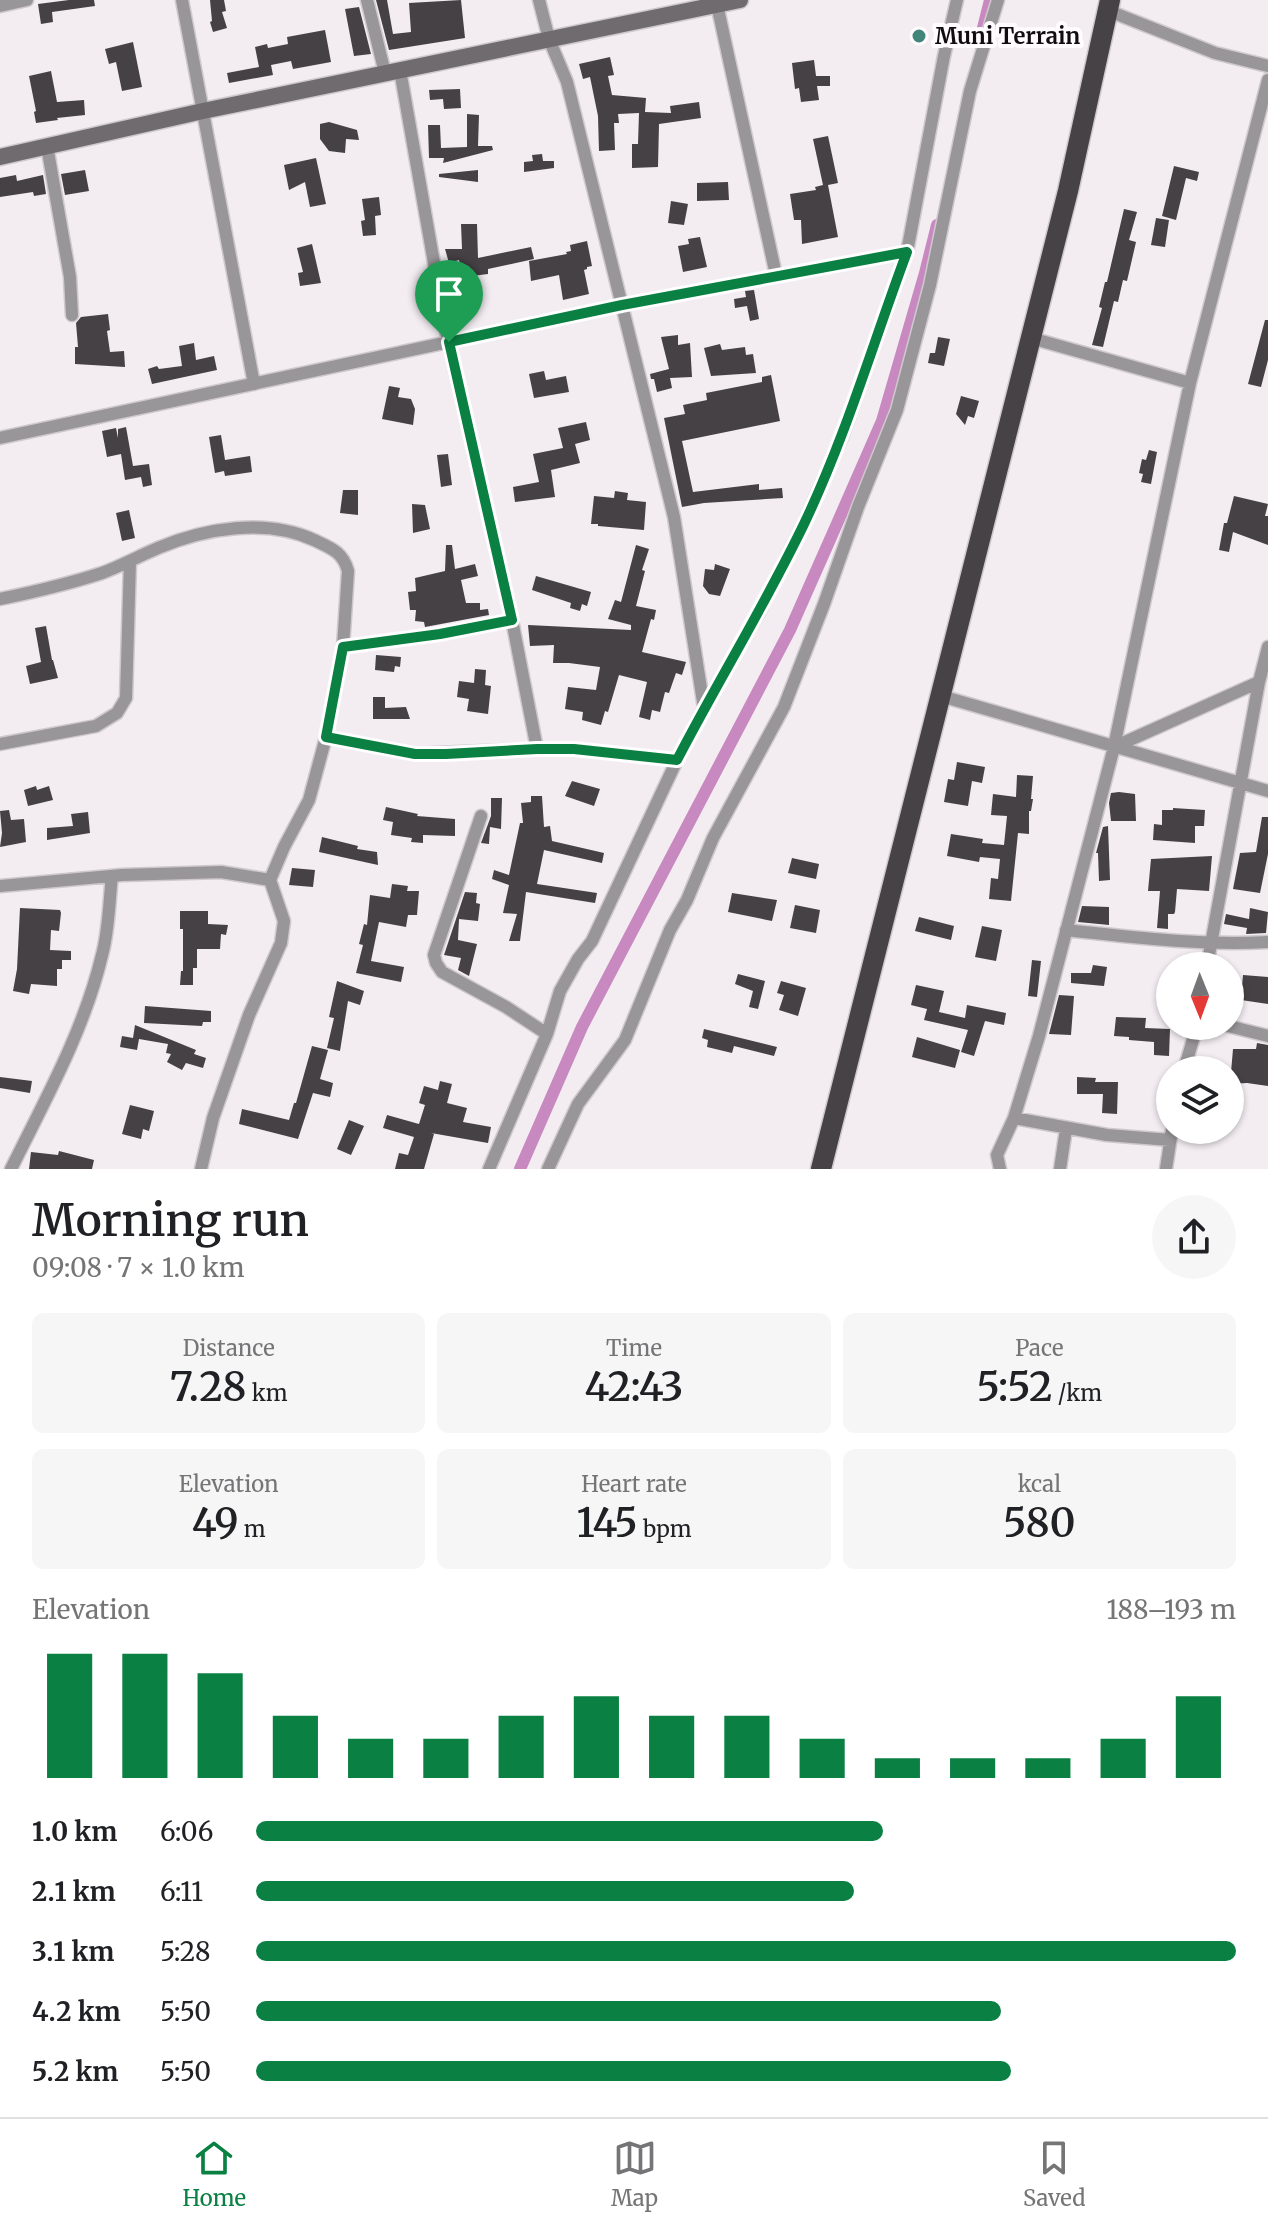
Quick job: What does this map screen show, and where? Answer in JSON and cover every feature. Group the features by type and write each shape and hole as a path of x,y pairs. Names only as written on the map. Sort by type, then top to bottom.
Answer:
{"highway":[{"path":"821,1169 1068,191 1110,6"}],"main road":[{"path":"0,157 203,111 740,0"}],"street":[{"path":"0,6 27,0"},
{"path":"182,0 254,384"},
{"path":"367,0 392,72 512,620 537,749"},
{"path":"539,0 549,39 567,82 674,517 704,708"},
{"path":"489,1169 547,1034 560,991 592,941 677,760 758,614 804,523 842,437 907,252 957,0"},
{"path":"548,1169 578,1104 625,1040 670,930 687,900 713,838 784,707 807,648 897,410 930,285 970,91 998,0"},
{"path":"716,3 776,275"},
{"path":"1110,6 1215,53 1268,66"},
{"path":"1000,1169 997,1155 1014,1118 1039,1036 1114,747 1190,383 1268,80"},
{"path":"47,146 70,277 72,315"},
{"path":"0,438 622,305 907,252"},
{"path":"1031,338 1190,383"},
{"path":"0,599 67,584 161,547 225,529 255,527 305,536 338,551 345,560 348,571 343,647 326,737 309,800 270,880 284,921 281,943 249,1015 213,1118 201,1169"},
{"path":"0,744 96,726 117,713 126,698 130,561"},
{"path":"343,647 440,634 512,620"},
{"path":"1209,952 1268,647"},
{"path":"1114,747 1259,682"},
{"path":"941,696 1268,791"},
{"path":"326,737 415,754 574,749 677,760"},
{"path":"481,816 434,955 436,963 442,972 506,1007 547,1034"},
{"path":"0,886 112,876 221,872 270,880"},
{"path":"11,1169 66,1058 88,1003 103,952 112,876"},
{"path":"1066,930 1170,941 1268,942"},
{"path":"1244,1030 1268,1036"},
{"path":"1014,1118 1107,1135 1156,1135"},
{"path":"1060,1169 1066,1129"},
{"path":"1166,1169 1170,1144"}],"building":[{"path":"94,0 95,6 52,12 53,22 41,24 38,4"},
{"path":"210,0 224,0 226,11 222,12 227,28 213,32"},
{"path":"376,0 387,0 393,34 411,32 409,3 461,0 465,38 389,50"},
{"path":"359,7 371,54 354,56 345,9"},
{"path":"325,30 331,62 293,69 291,61 271,65 273,75 229,83 227,73 259,67 255,47 288,44 287,37"},
{"path":"133,42 142,87 122,91 116,62 109,64 105,49"},
{"path":"610,57 614,75 608,76 612,95 646,98 645,112 671,113 670,106 699,102 701,118 659,124 658,167 632,168 632,144 638,144 639,113 618,114 619,123 614,123 615,150 599,151 598,116 590,77 583,79 579,64"},
{"path":"814,60 816,76 830,76 830,86 817,86 819,100 801,102 799,88 795,89 792,63"},
{"path":"51,71 57,102 84,100 85,115 36,123 29,76"},
{"path":"460,89 461,108 444,109 443,99 430,100 429,90"},
{"path":"467,114 479,115 478,146 492,146 493,150 443,163 444,158 429,158 428,125 440,125 441,148 467,147"},
{"path":"329,122 357,130 359,140 346,139 345,153 329,151 320,139 320,124"},
{"path":"828,136 838,183 828,185 838,237 802,244 801,220 794,220 790,194 816,190 815,187 823,185 813,139"},
{"path":"542,154 543,161 554,161 554,168 524,172 524,162 533,161 532,155"},
{"path":"316,158 326,204 310,207 305,182 289,190 284,165"},
{"path":"1174,166 1199,172 1197,181 1186,178 1176,220 1162,216"},
{"path":"85,170 89,191 65,195 61,174"},
{"path":"478,170 478,182 439,177 439,174"},
{"path":"16,175 17,181 43,175 46,194 34,196 33,192 0,197 0,178"},
{"path":"728,182 729,200 697,201 697,183"},
{"path":"379,197 381,215 375,216 376,235 363,236 361,221 365,220 362,199"},
{"path":"671,201 688,204 684,225 668,223"},
{"path":"1124,209 1137,212 1129,240 1136,242 1127,281 1123,280 1118,302 1114,301 1103,347 1092,345 1102,308 1099,307"},
{"path":"1156,218 1169,220 1165,247 1151,245"},
{"path":"461,224 477,224 478,258 531,247 534,259 488,269 488,274 472,276 470,268 461,270 459,260 449,263 445,249 462,249"},
{"path":"700,237 707,267 683,272 678,246 689,244 688,239"},
{"path":"587,241 592,266 584,270 589,294 563,300 559,275 531,281 529,261 567,254 571,251 570,245"},
{"path":"312,244 321,283 300,286 298,273 303,272 297,248"},
{"path":"754,290 759,319 750,321 747,306 735,308 734,299 746,297 745,291"},
{"path":"108,314 110,352 124,351 125,367 75,364 75,347 78,347 76,323 81,317"},
{"path":"1265,320 1268,320 1268,360 1261,387 1248,384"},
{"path":"678,335 678,345 690,343 692,377 670,378 672,388 657,392 650,374 669,369 661,337"},
{"path":"938,337 950,339 944,366 928,363 930,353 935,353"},
{"path":"194,343 196,360 214,356 217,370 152,384 148,369 182,366 179,346"},
{"path":"720,344 722,350 745,347 746,355 753,354 756,373 711,376 704,348"},
{"path":"544,371 546,380 566,376 569,392 534,398 529,374"},
{"path":"771,375 780,421 682,441 693,492 759,484 759,490 782,488 783,498 682,507 664,418 685,414 683,405 707,400 706,393 762,382 762,377"},
{"path":"389,386 400,388 398,397 411,399 415,409 413,425 382,419"},
{"path":"961,396 979,401 974,418 968,416 965,425 956,414"},
{"path":"586,422 590,440 575,444 580,463 551,470 555,497 515,502 513,487 539,482 533,454 563,448 558,428"},
{"path":"126,427 133,466 149,464 152,485 143,487 141,477 125,480 121,454 107,457 102,431 116,428 118,438 118,429"},
{"path":"221,435 225,460 250,456 252,472 225,476 224,471 215,473 209,437"},
{"path":"1149,450 1157,452 1151,484 1141,482 1143,474 1139,473 1142,459 1146,460"},
{"path":"448,454 452,485 441,487 437,455"},
{"path":"343,490 358,490 358,515 340,513"},
{"path":"615,491 628,493 627,500 646,502 644,530 591,524 594,496 614,498"},
{"path":"1234,496 1268,504 1265,516 1268,516 1268,545 1233,532 1229,552 1219,550 1224,523 1227,523"},
{"path":"412,504 425,505 430,529 413,533"},
{"path":"129,510 135,538 122,541 116,513"},
{"path":"446,545 452,545 455,569 475,564 478,576 461,580 466,603 480,603 480,610 488,609 489,615 425,627 424,622 415,621 416,610 410,610 408,592 416,591 415,578 445,571"},
{"path":"636,545 649,549 636,606 656,610 642,652 686,662 682,675 676,673 669,693 665,692 660,712 652,710 650,720 639,717 647,682 619,675 601,725 582,720 583,712 565,709 568,687 596,690 600,667 553,663 554,645 530,646 528,625 631,630 631,625 608,619 615,600 621,602"},
{"path":"715,564 730,569 720,596 709,594 703,586 705,569 714,570"},
{"path":"536,576 591,592 587,606 582,604 580,611 570,608 571,603 532,590"},
{"path":"46,626 58,678 30,684 26,666 41,662 35,628"},
{"path":"376,655 401,657 400,667 395,666 394,672 375,670"},
{"path":"475,669 486,670 485,685 491,686 488,714 467,711 469,699 457,697 459,681 474,683"},
{"path":"373,697 385,697 385,708 406,707 410,719 373,719"},
{"path":"957,762 985,767 982,783 972,781 968,806 944,802 948,779 954,780"},
{"path":"1017,775 1033,776 1029,834 1018,833 1011,901 989,899 991,878 998,879 1000,859 980,857 979,862 947,856 951,834 983,839 982,843 1004,845 1007,816 991,815 993,794 1016,797"},
{"path":"572,781 600,789 594,806 565,796"},
{"path":"36,786 37,790 49,786 53,800 28,806 24,790"},
{"path":"1111,793 1135,794 1136,821 1111,821"},
{"path":"531,796 542,796 544,827 550,826 552,841 604,853 602,863 544,850 537,884 597,893 595,903 526,892 520,941 509,941 517,914 503,913 509,885 492,879 494,870 509,875 520,823 523,823 521,803 531,802"},
{"path":"491,798 502,798 501,829 490,827 489,844 481,843 491,816"},
{"path":"386,807 417,816 455,819 455,836 423,835 423,843 391,835 393,822 383,820"},
{"path":"9,810 11,820 24,819 26,842 0,847 0,811"},
{"path":"1162,810 1205,810 1204,826 1195,826 1195,843 1153,840 1154,824 1162,825"},
{"path":"88,812 90,833 47,840 47,828 73,826 71,814"},
{"path":"1262,817 1268,817 1268,854 1260,893 1233,889 1240,853 1256,852"},
{"path":"1108,826 1110,880 1099,881 1096,853 1103,827"},
{"path":"322,837 377,852 378,865 319,852"},
{"path":"1212,856 1209,891 1177,889 1175,912 1168,914 1168,929 1157,928 1160,891 1148,891 1151,859"},
{"path":"792,858 819,864 816,879 788,873"},
{"path":"292,868 315,870 313,887 289,885"},
{"path":"392,884 408,886 407,891 419,891 417,915 408,915 406,927 379,922 371,961 404,967 401,982 356,973 370,895 390,898"},
{"path":"465,892 477,893 476,903 480,904 478,921 459,919 458,940 477,944 469,976 458,970 461,958 444,955"},
{"path":"732,893 777,900 772,921 728,912"},
{"path":"795,905 820,910 816,933 790,928"},
{"path":"1082,906 1109,907 1109,925 1078,922"},
{"path":"20,908 60,910 59,931 51,930 50,950 71,951 71,960 62,960 62,969 57,969 57,986 31,984 29,994 13,991"},
{"path":"1250,908 1268,912 1266,933 1246,934 1247,928 1224,924 1226,914 1249,919"},
{"path":"180,911 208,911 208,924 228,925 226,935 221,934 220,949 197,949 193,985 180,985 183,929 180,929"},
{"path":"919,917 954,926 951,940 915,931"},
{"path":"982,926 1002,930 996,961 975,957"},
{"path":"1032,960 1041,961 1037,997 1028,996"},
{"path":"1093,965 1107,967 1104,986 1071,983 1071,973 1091,973"},
{"path":"738,974 765,981 758,1009 749,1007 753,991 735,984"},
{"path":"1244,975 1268,977 1268,1004 1244,1000"},
{"path":"337,981 364,991 360,1005 348,1001 340,1051 327,1048 334,1018 329,1017"},
{"path":"781,981 806,988 798,1016 779,1010 784,995 777,993"},
{"path":"916,985 944,991 939,1012 965,1018 967,1005 1006,1013 1004,1025 985,1021 974,1056 961,1052 968,1030 924,1020 927,1009 911,1005"},
{"path":"1059,995 1074,996 1071,1035 1049,1034"},
{"path":"145,1006 211,1011 211,1022 203,1022 202,1026 144,1023"},
{"path":"1116,1017 1146,1018 1145,1028 1156,1028 1156,1040 1170,1040 1169,1056 1154,1055 1154,1042 1114,1036"},
{"path":"135,1025 196,1050 194,1054 206,1058 203,1068 186,1063 182,1070 167,1062 171,1054 166,1053 168,1044 139,1039 137,1050 120,1047 122,1036 133,1038"},
{"path":"704,1029 777,1047 774,1056 734,1046 732,1053 707,1047 708,1040 702,1038"},
{"path":"917,1037 960,1050 955,1068 912,1057"},
{"path":"1257,1043 1268,1045 1268,1086 1244,1083 1244,1056 1232,1056 1233,1049 1256,1049"},
{"path":"312,1046 328,1050 320,1079 333,1083 330,1097 313,1093 298,1139 239,1124 242,1109 289,1120"},
{"path":"0,1077 32,1081 30,1093 0,1088"},
{"path":"1077,1077 1096,1078 1095,1082 1118,1082 1117,1114 1102,1113 1103,1094 1077,1094"},
{"path":"440,1081 452,1084 447,1103 467,1108 463,1122 491,1127 488,1143 431,1133 434,1134 424,1169 395,1169 399,1153 408,1155 414,1137 383,1128 387,1115 419,1124 425,1105 419,1103 424,1086 438,1090"},
{"path":"130,1105 154,1111 149,1131 143,1129 141,1139 122,1134"},
{"path":"349,1120 364,1126 351,1155 337,1149"},
{"path":"59,1151 94,1160 92,1169 29,1169 31,1152 58,1155"}],"waterway":[{"path":"979,44 990,0"},
{"path":"520,1169 582,1027 790,630 832,535 882,421 937,225"}],"place":[{"name":"Muni Terrain","path":"919,36"}],"route":[{"path":"907,252 842,437 804,523 758,614 677,760 574,749 415,754 326,737 343,647 440,634 512,620 449,342 622,305 907,252"}]}
